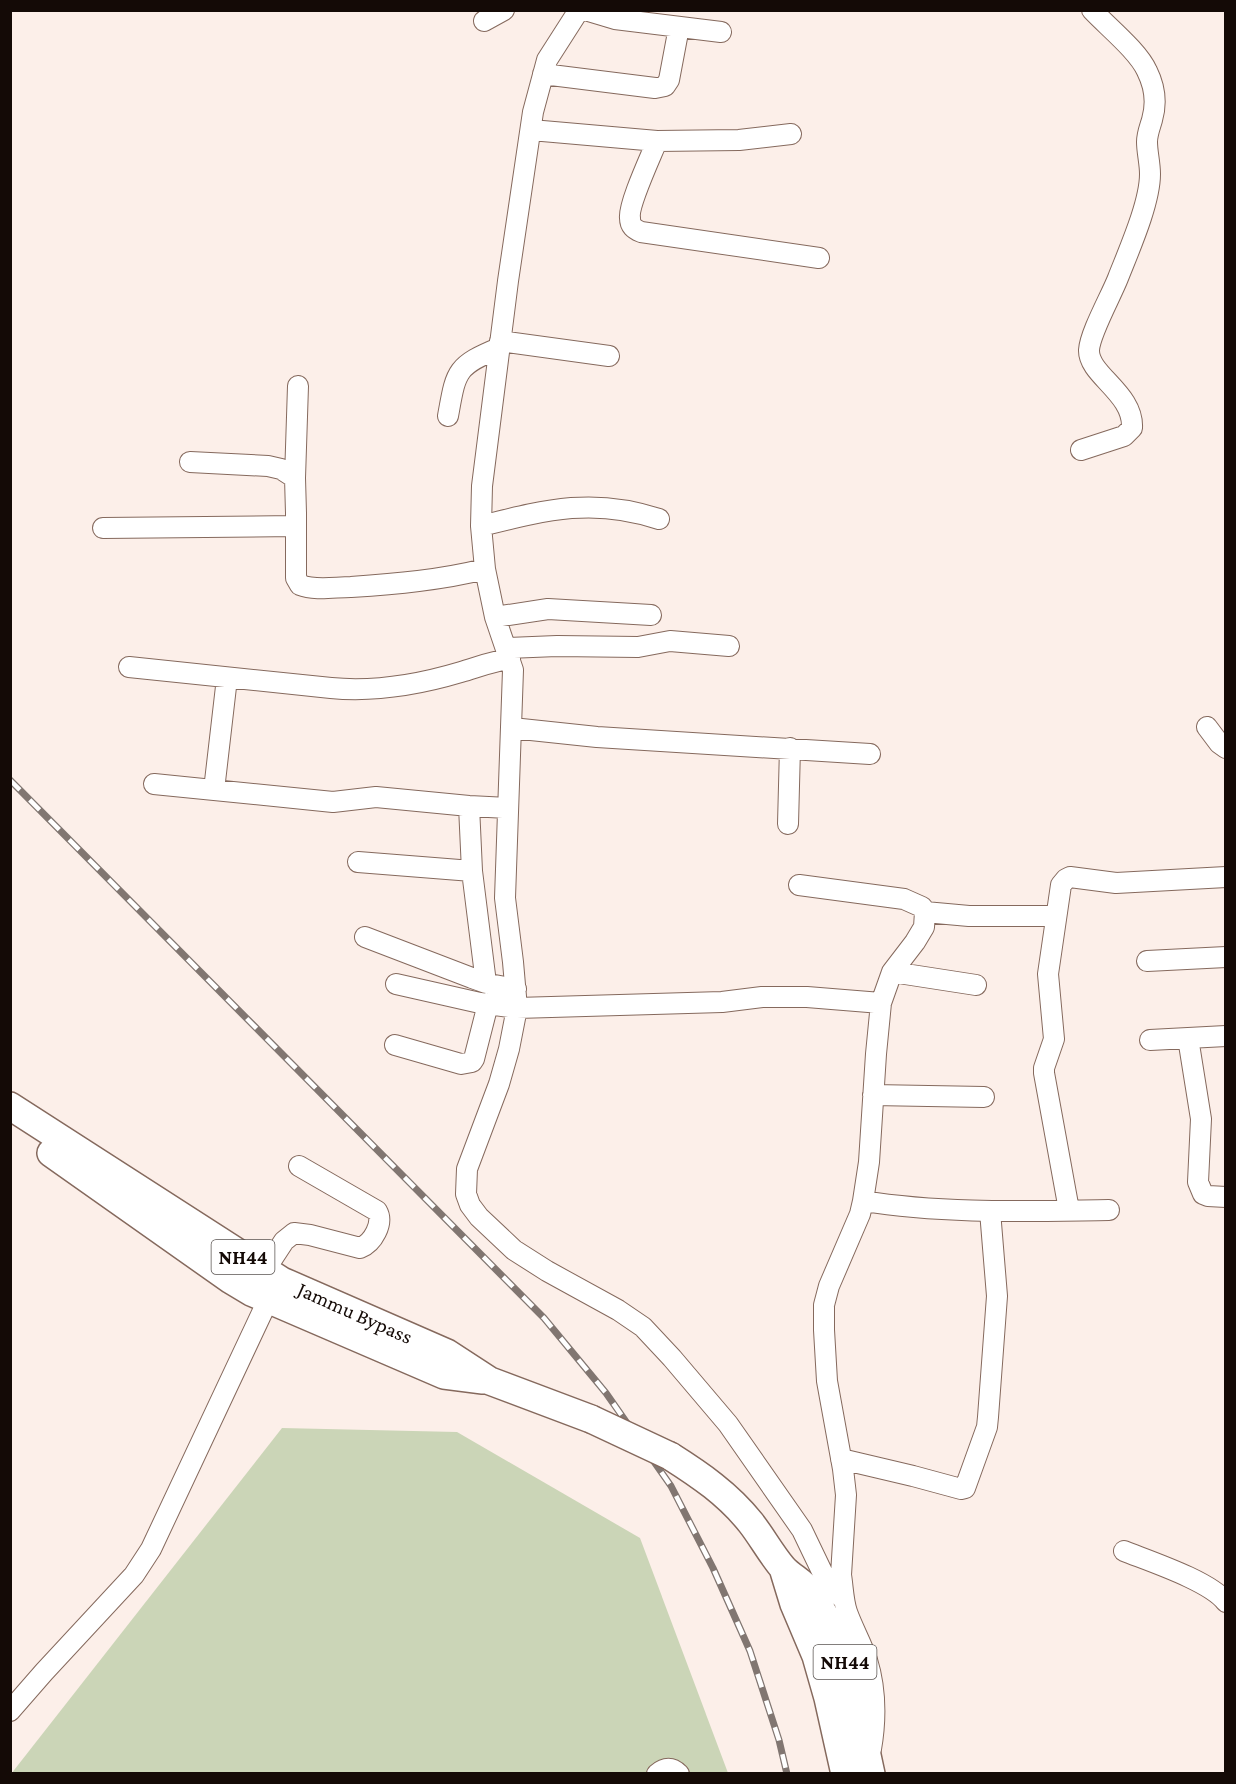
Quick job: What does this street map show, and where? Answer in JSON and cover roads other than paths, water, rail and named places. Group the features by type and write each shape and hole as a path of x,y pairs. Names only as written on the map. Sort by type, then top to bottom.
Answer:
{"highway":[{"name":"Jammu Bypass","path":"10,1106 282,1281 447,1353 490,1381 591,1419 670,1456 704,1478 730,1499 751,1523 783,1568 809,1589 831,1624 846,1666 861,1770"},
{"name":"Jammu Bypass","path":"10,1127 41,1146 231,1280 268,1300 444,1375 490,1381"}],"street":[{"path":"484,21 504,10"},
{"path":"579,10 547,60 533,112 482,486 481,526 472,572 495,616 502,657 513,682 512,728 487,807 472,870 500,996 509,1049 499,1084 467,1169 466,1194 470,1205 479,1217 514,1250 643,1327 672,1358 728,1424 802,1530 826,1580 844,1599"},
{"path":"585,10 615,19 721,32"},
{"path":"1081,450 1124,436 1132,428 1132,417 1127,405 1096,367 1089,353 1092,339 1118,280 1148,192 1150,174 1147,143 1155,96 1147,69 1140,59 1092,10"},
{"path":"543,74 655,88 665,86 669,80 679,27"},
{"path":"531,130 657,141 739,140 790,134"},
{"path":"657,141 631,207 631,225 635,230 819,258"},
{"path":"448,416 453,390 461,369 500,344 609,356"},
{"path":"298,386 295,478 296,578 300,585 334,587 396,584 472,572"},
{"path":"190,462 268,466 281,469 295,478"},
{"path":"481,526 550,511 599,507 629,510 658,519"},
{"path":"104,528 296,526"},
{"path":"495,616 548,609 651,615"},
{"path":"129,667 361,690 420,681 460,672 502,657 557,646 638,647 670,641 729,646"},
{"path":"214,790 227,678"},
{"path":"1207,727 1219,743 1226,748"},
{"path":"512,728 597,737 870,754"},
{"path":"788,824 790,748"},
{"path":"154,784 333,802 376,797 487,807"},
{"path":"395,1045 461,1064 472,1062 500,996 505,898 487,807"},
{"path":"358,862 472,870"},
{"path":"1069,1210 1044,1073 1054,1039 1048,974 1061,885 1070,877 1100,882 1127,883 1226,877"},
{"path":"799,885 904,899 922,906 925,912 924,927 892,972 881,1003 869,1162 863,1201 860,1214 829,1286 824,1305 827,1381 846,1495 842,1575 844,1599 846,1610 868,1661 874,1693 874,1724 861,1770"},
{"path":"925,912 969,916 1056,916"},
{"path":"365,938 500,996"},
{"path":"1147,960 1226,957"},
{"path":"892,972 976,985"},
{"path":"396,984 500,996 722,1002 762,997 807,997 881,1003"},
{"path":"1150,1040 1226,1036"},
{"path":"1188,1038 1202,1119 1198,1182 1203,1194 1208,1197 1226,1197"},
{"path":"873,1095 984,1097"},
{"path":"265,1270 284,1241 294,1233 360,1248 367,1245 379,1226 380,1216 377,1211 299,1166"},
{"path":"863,1201 886,1205 990,1211 1109,1210"},
{"path":"841,1459 961,1490 965,1488 987,1427 988,1417 997,1296 990,1211"},
{"path":"10,1711 143,1564 268,1300"},
{"path":"1124,1551 1206,1585 1226,1602"},
{"path":"657,1773 668,1768 679,1773"}],"railway":[{"path":"10,780 544,1318 606,1393 671,1486 713,1568 750,1651 779,1740 787,1774"}]}
